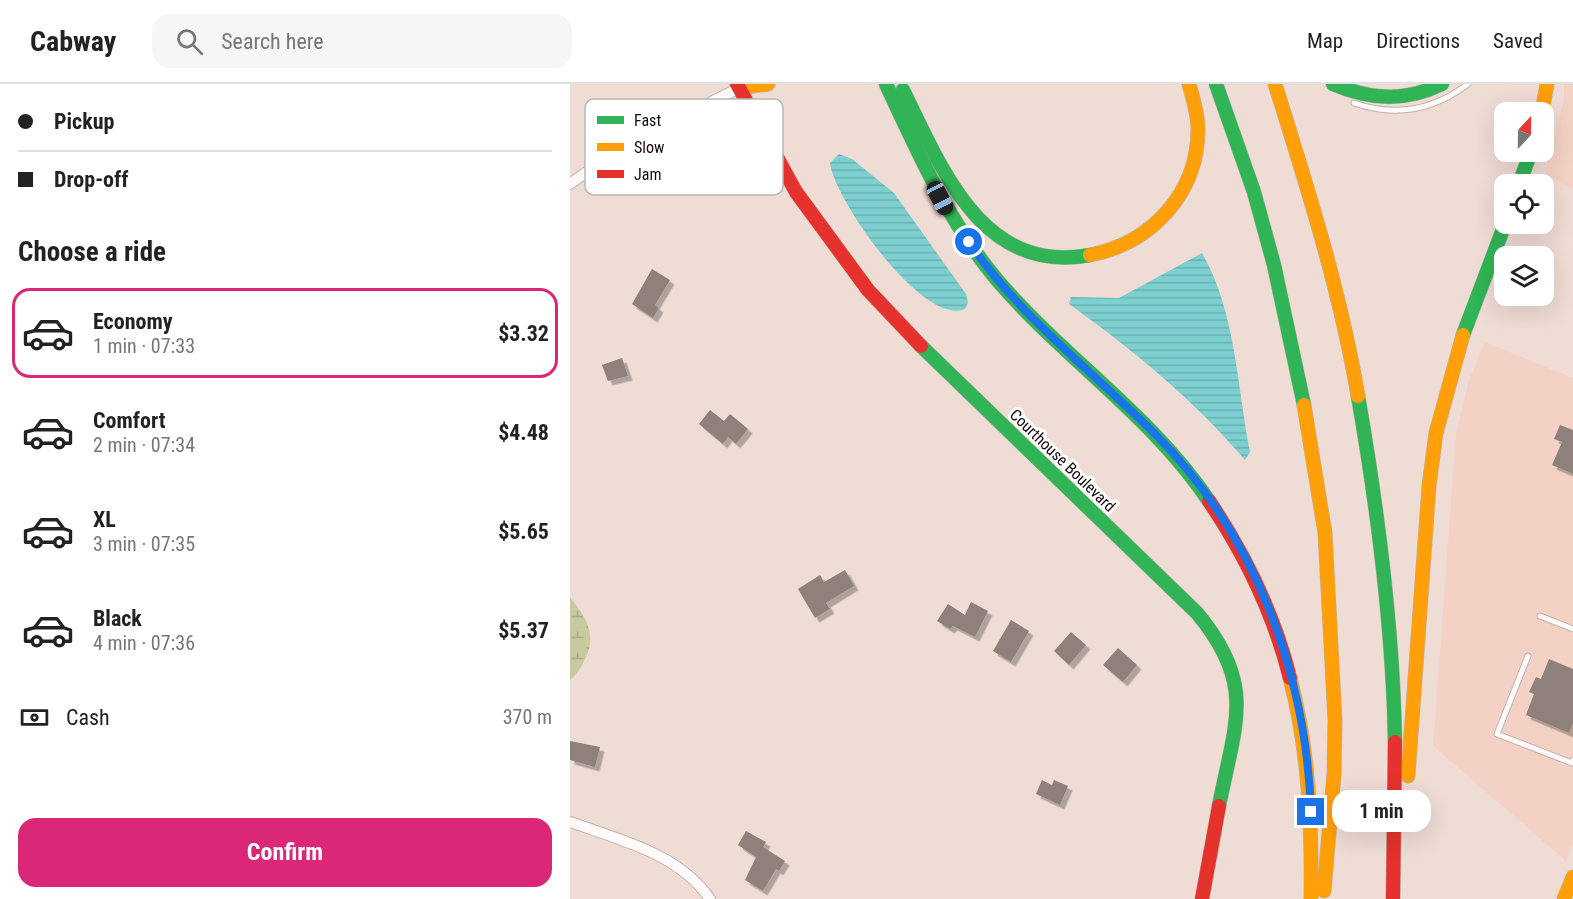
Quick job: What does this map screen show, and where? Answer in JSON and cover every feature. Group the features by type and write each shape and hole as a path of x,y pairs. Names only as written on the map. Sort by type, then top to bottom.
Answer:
{"main road":[{"path":"740,85 768,84"},
{"path":"894,86 942,168 974,215 1014,247 1042,257 1074,258 1115,250 1146,235 1167,216 1185,186 1195,155 1198,132 1189,84"},
{"path":"1216,84 1254,192 1274,265 1304,404 1325,533 1330,588 1335,721 1330,826 1323,899"},
{"path":"1275,84 1305,173 1328,259 1376,497 1391,635 1396,718 1394,899"},
{"path":"1333,84 1366,97 1384,99 1417,94 1442,84"},
{"path":"1544,102 1547,84"},
{"name":"Courthouse Boulevard","path":"740,85 747,99"},
{"path":"894,86 948,213 979,257 1016,302 1156,435 1192,476 1245,555 1280,636 1301,720 1310,789 1311,899"},
{"name":"Courthouse Boulevard","path":"783,167 796,192 868,290 915,340 1197,613 1225,650 1238,689 1238,706 1202,899"},
{"path":"1394,899 1415,704 1429,486 1436,433 1456,353 1501,234"},
{"path":"1564,899 1573,877"}],"street":[{"path":"714,99 740,85"},
{"path":"570,184 585,173"},
{"path":"570,822 666,859 698,884 710,899"}],"lane":[{"path":"1323,84 1342,96"},
{"path":"1351,101 1382,110 1405,111 1440,102 1468,84"},
{"path":"1540,616 1573,629"},
{"path":"1528,656 1497,735 1572,763 1573,760"}],"shaded area":[{"path":"1564,84 1573,84 1573,190 1554,178 1554,174 1545,173 1548,162 1554,162 1554,138 1564,100"},
{"path":"1485,342 1573,378 1573,843 1566,861 1433,746 1456,434 1469,380"}],"green space":[{"path":"570,597 586,620 590,644 580,669 570,680"}],"water":[{"path":"839,154 852,159 894,193 966,294 968,303 965,309 947,309 927,299 883,256 863,230 835,180 830,163"},
{"path":"1202,253 1222,300 1229,325 1250,452 1245,460 1205,417 1162,377 1069,304 1071,297 1119,298"}],"building":[{"path":"652,269 670,280 655,305 659,308 653,318 632,304"},
{"path":"622,358 628,376 608,381 602,365"},
{"path":"710,410 724,421 730,414 748,429 736,444 728,437 723,444 699,424"},
{"path":"1560,425 1573,430 1573,474 1552,465 1562,442 1554,439"},
{"path":"845,570 854,586 826,603 830,609 815,618 798,589 820,575 824,582"},
{"path":"971,602 988,611 975,637 953,626 950,629 937,621 948,604 965,615"},
{"path":"1011,620 1029,631 1011,662 993,651"},
{"path":"1071,632 1086,645 1069,665 1054,651"},
{"path":"1118,648 1137,665 1123,682 1103,665"},
{"path":"1549,659 1573,669 1573,723 1569,733 1526,715 1534,694 1529,692 1536,677 1541,679"},
{"path":"570,741 600,747 595,767 570,760"},
{"path":"1042,780 1052,785 1054,780 1068,786 1060,805 1036,794"},
{"path":"746,831 766,842 763,847 785,861 779,871 776,869 763,891 745,880 756,857 738,845"}],"traffic: fast":[{"path":"886,84 936,187 980,259 1024,309 1161,442 1209,501"},
{"path":"1216,84 1254,192 1274,265 1304,405"},
{"path":"1333,84 1361,93 1388,97 1415,94 1442,84"},
{"path":"903,90 933,152 951,182 971,210 994,232 1021,249 1053,257 1090,255"},
{"path":"1523,174 1527,162"},
{"path":"1463,335 1501,234"},
{"path":"921,346 1197,613 1216,639 1228,662 1235,684 1236,705 1231,751 1219,806"},
{"path":"1358,396 1372,482 1388,611 1395,742"}],"traffic: slow":[{"path":"739,88 768,84"},
{"path":"1090,255 1112,249 1151,227 1167,212 1180,194 1190,174 1196,152 1198,129 1189,84"},
{"path":"1275,84 1311,200 1332,278 1358,396"},
{"path":"1544,102 1547,84"},
{"path":"1408,776 1429,486 1436,433 1463,335"},
{"path":"1304,405 1325,533 1335,721 1334,774 1324,891"},
{"path":"1290,678 1301,733 1308,788 1311,899"},
{"path":"1564,899 1573,877"}],"traffic: jam":[{"path":"737,84 745,99"},
{"path":"783,168 796,192 868,290 921,346"},
{"path":"1209,501 1247,564 1276,631 1290,678"},
{"path":"1393,899 1395,742"},
{"path":"1202,899 1219,806"}],"route":[{"path":"969,242 1016,302 1156,435 1180,462 1222,518 1245,555 1280,636 1292,676 1306,753 1311,812"}]}
